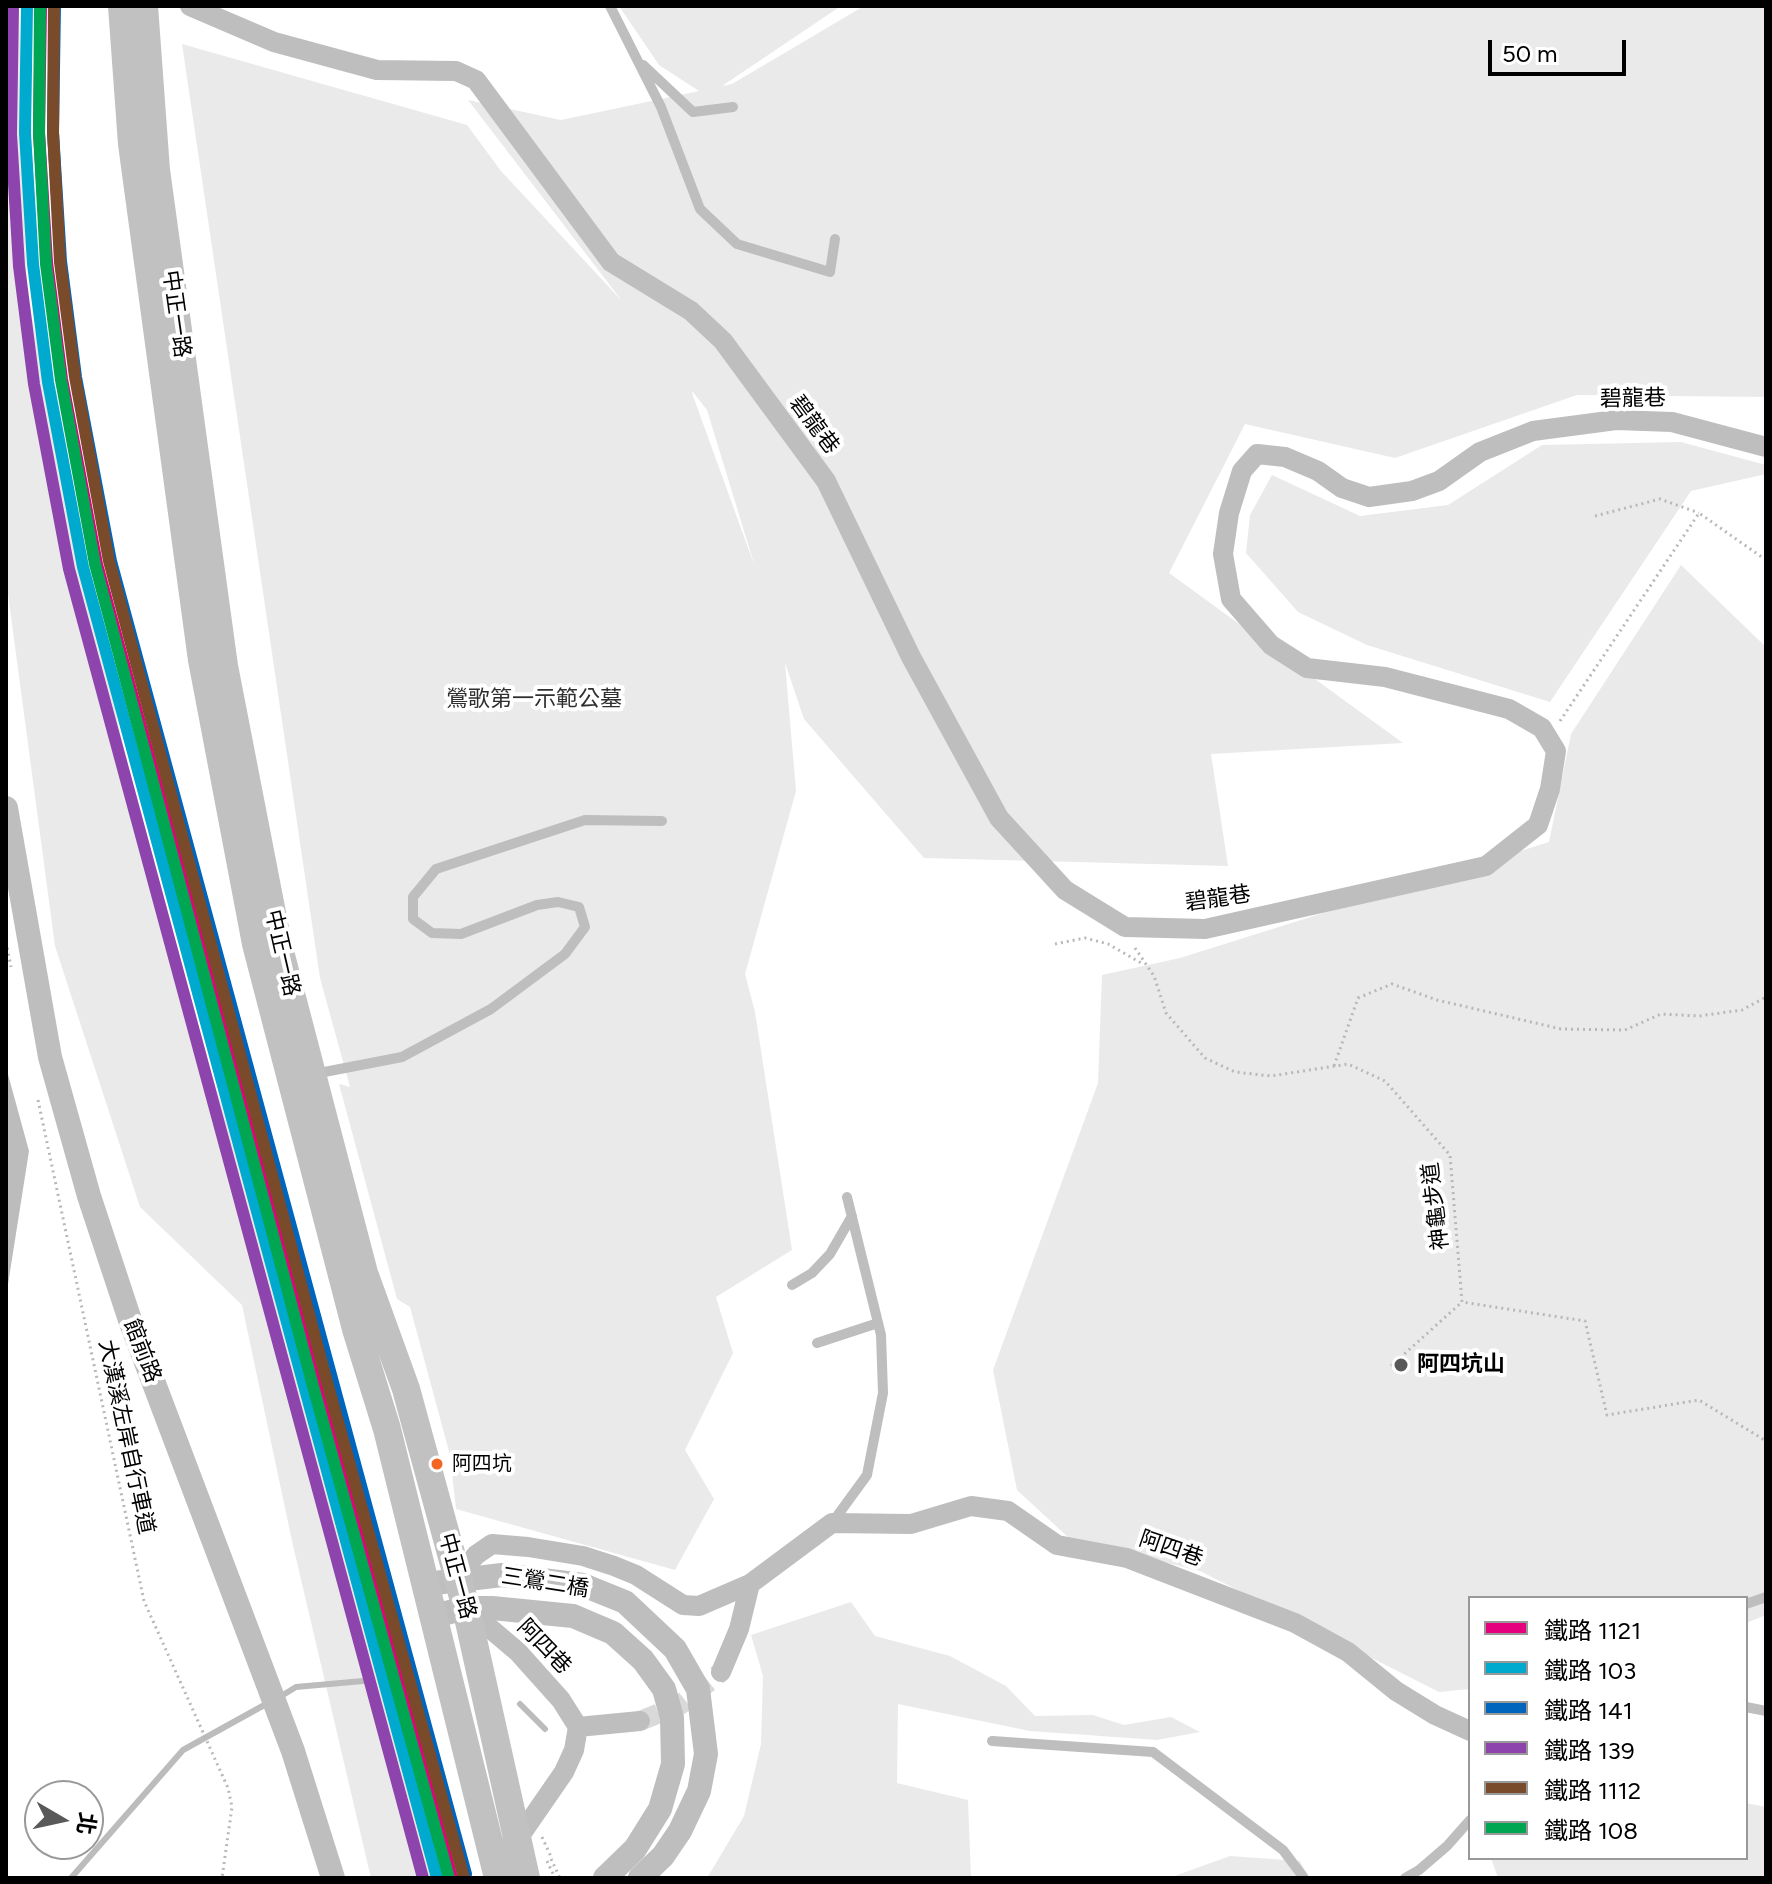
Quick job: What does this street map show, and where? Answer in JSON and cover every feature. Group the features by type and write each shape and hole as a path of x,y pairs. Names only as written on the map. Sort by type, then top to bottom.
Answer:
{"main road":[{"name":"中正一路","path":"122,6 132,144 202,660 256,944 302,1076 364,1273 406,1389 466,1608 526,1878"},
{"name":"中正一路","path":"144,6 156,170 224,666 302,1076 426,1584 434,1616 516,1840 498,1878"}],"street":[{"name":"碧龍巷","path":"190,6 274,42 377,70 456,71 476,80 611,262 691,311 723,341 826,481 911,657 999,818 1065,890 1125,927 1205,929 1486,866 1538,825 1550,789 1556,751 1542,728 1509,709 1385,677 1307,668 1271,645 1231,599 1223,554 1229,513 1242,471 1257,454 1285,457 1318,471 1342,488 1369,497 1412,491 1439,481 1480,452 1533,431 1616,420 1672,422 1766,447"},
{"name":"館前路","path":"6,808 50,1057 89,1196 130,1320 293,1751 333,1878"},
{"name":"阿四巷","path":"832,1523 911,1524 971,1506 1008,1511 1057,1545 1127,1558 1295,1623 1348,1652 1396,1691 1435,1715 1468,1730"},
{"path":"457,1578 476,1555 492,1544 553,1551 614,1566 683,1605 699,1606 722,1599 750,1584 832,1523"},
{"name":"三鶯二橋","path":"426,1584 502,1575 583,1585 625,1602 675,1649 698,1689 706,1754 699,1791 680,1831 663,1856 640,1878"},
{"path":"721,1672 739,1629 750,1584"},
{"name":"三鶯二橋","path":"434,1616 466,1608 512,1608 573,1616 613,1633 643,1660 664,1689 672,1718 673,1764 660,1809 635,1849 605,1878"},
{"name":"阿四巷","path":"466,1608 518,1652 561,1700 578,1727"},
{"path":"516,1840 564,1772 574,1750 578,1727 640,1721"}],"lane":[{"path":"610,6 661,107 700,209 737,244 830,272 835,239"},
{"path":"638,60 693,112 733,107"},
{"path":"302,1076 402,1057 491,1009 565,954 585,927 579,907 558,902 537,905 461,934 432,933 413,919 413,897 436,869 585,820 662,821"},
{"path":"832,1523 867,1475 883,1393 878,1323 847,1197"},
{"path":"792,1285 812,1273 830,1254 852,1216"},
{"path":"817,1343 878,1323"},
{"path":"992,1741 1153,1752 1283,1850 1304,1878"},
{"path":"1405,1878 1447,1846 1468,1822"}],"path":[{"path":"1595,516 1660,499 1699,513 1766,560"},
{"path":"1548,737 1699,513"},
{"name":"神龜步道","path":"1125,927 1143,964 1154,976 1166,1013 1205,1058 1235,1072 1271,1076 1348,1064 1385,1081 1450,1155 1462,1302"},
{"path":"1055,944 1085,938 1143,964"},
{"path":"6,942 11,968"},
{"path":"1334,1066 1358,998 1392,984 1437,1000 1561,1029 1625,1030 1661,1014 1699,1016 1742,1010 1766,997"},
{"name":"大漢溪左岸自行車道","path":"36,1088 144,1601 228,1788 232,1807 222,1878"},
{"path":"1391,1366 1462,1302 1585,1321 1607,1415 1699,1400 1766,1441"},
{"path":"516,1840 552,1859 560,1878"},
{"path":"552,1859 547,1861 555,1878"}],"green space":[{"path":"6,6 19,6 27,294 157,906 257,1214 432,1878 371,1878 292,1541 242,1305 140,1207 55,946 6,579"},
{"name":"鶯歌第一示範公墓","path":"619,6 841,6 722,86 732,84 864,6 1766,6 1766,397 1577,395 1395,458 1245,424 1169,573 1403,743 1211,754 1228,866 924,858 804,719 785,663 796,791 745,974 755,1012 792,1250 716,1297 733,1353 685,1450 714,1499 675,1570 456,1509 450,1455 410,1307 397,1299 339,1084 350,1087 320,978 182,44 467,125 501,171 622,301 468,100 561,120 699,91 659,65","holes":["693,392 707,410 755,567"]},
{"path":"1681,442 1766,465 1766,474 1691,491 1550,702 1367,645 1298,612 1246,553 1250,515 1272,475 1360,516 1448,505 1542,445"},
{"path":"1681,565 1766,647 1766,1615 1748,1622 1748,1596 1468,1596 1468,1689 1439,1692 1200,1571 1070,1539 1017,1490 993,1370 1098,1083 1102,975 1180,958 1549,842 1571,734"},
{"path":"851,1602 875,1636 950,1656 1006,1686 1035,1716 1093,1715 1124,1725 1171,1717 1200,1732 1157,1740 1030,1731 898,1704 897,1783 968,1800 971,1878 707,1878 744,1816 761,1744 763,1676 751,1635"},
{"path":"1748,1803 1766,1807 1766,1878 1498,1878 1492,1860 1748,1860"},
{"path":"1230,1856 1300,1861 1309,1878 1169,1878"}],"shaded area":[{"path":"6,1067 29,1151 6,1297"}],"waterway":[{"name":"阿四坑","path":"278,1698 296,1687 363,1681"},
{"name":"阿四坑","path":"71,1878 183,1750 268,1703"},
{"name":"阿四坑","path":"520,1704 545,1729"}],"tunnel":[{"path":"640,1721 680,1705 721,1672"}],"rail line":[{"name":"139","path":"13,6 11,134 19,266 34,384 69,569 423,1878"},
{"name":"103","path":"27,6 25,133 33,264 48,382 83,567 437,1878"},
{"name":"108","path":"40,6 39,134 46,264 61,380 95,564 313,1386 449,1878"},
{"name":"1121","path":"41,6 39,132 47,262 62,379 97,564 452,1878"},
{"name":"1112","path":"54,6 53,133 60,262 75,377 109,561 327,1382 464,1878"},
{"name":"141","path":"55,6 53,132 61,261 76,377 111,561 466,1874"}],"place":[{"name":"阿四坑山","path":"1401,1365"},
{"name":"阿四坑","path":"437,1464"}]}
